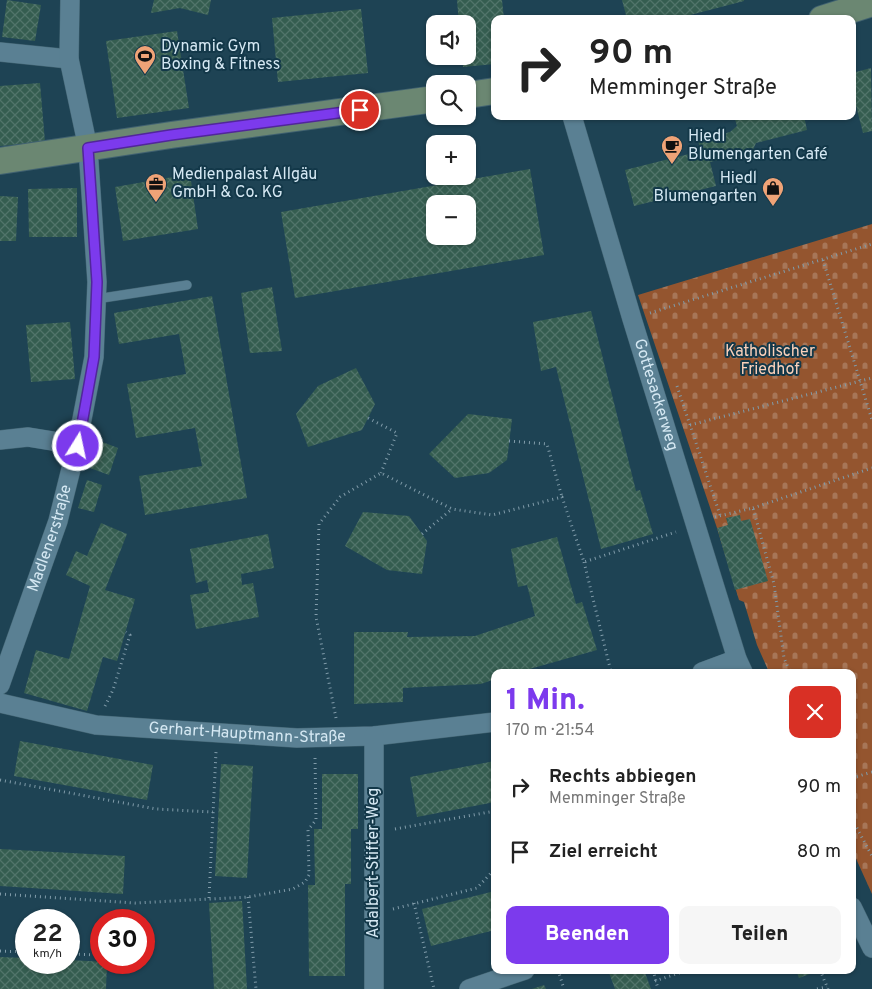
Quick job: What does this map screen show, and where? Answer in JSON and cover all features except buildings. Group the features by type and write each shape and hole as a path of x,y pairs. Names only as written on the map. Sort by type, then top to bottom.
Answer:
{"street":[{"name":"Madlenerstraße","path":"0,685 58,521 78,446 94,357 97,282 88,148 69,59 70,0"},
{"path":"834,15 872,3"},
{"path":"0,52 69,59"},
{"path":"476,94 491,92"},
{"path":"0,161 171,135 426,101"},
{"name":"Gottesackerweg","path":"573,120 740,666"},
{"path":"0,440 28,437 78,446"},
{"path":"721,669 740,666"},
{"name":"Gerhart-Hauptmann-Straße","path":"0,702 96,725 315,738 374,736 491,722"},
{"name":"Adalbert-Stifter-Weg","path":"374,736 374,989"},
{"path":"856,915 872,948"},
{"path":"469,989 513,974"}],"lane":[{"path":"96,300 187,285"}],"path":[{"path":"654,322 651,312 872,244"},
{"path":"823,260 872,420"},
{"path":"674,378 720,515"},
{"path":"690,425 872,378"},
{"path":"340,738 316,617 319,524 340,497 381,473 397,433 368,418"},
{"path":"509,441 546,444 584,562 610,669"},
{"path":"714,518 753,508 872,468"},
{"path":"381,473 452,509 492,515 562,497"},
{"path":"753,508 774,584 784,658 789,669"},
{"path":"422,534 452,509"},
{"path":"584,562 696,525"},
{"path":"96,725 113,690 130,636 126,632"},
{"path":"209,898 217,733"},
{"path":"0,894 135,904 248,897 293,889 305,882 309,875 308,830 316,820 315,738"},
{"path":"856,777 872,772"},
{"path":"0,780 156,809 213,812"},
{"path":"316,801 322,801"},
{"path":"374,832 491,812"},
{"path":"856,826 872,856"},
{"path":"309,858 315,858"},
{"path":"374,914 477,888 491,873"},
{"path":"248,897 256,989"},
{"path":"414,904 434,989"},
{"path":"0,951 15,952"},
{"path":"559,974 564,989"},
{"path":"654,974 658,989"},
{"path":"656,981 676,974"},
{"path":"817,989 827,988 822,974"}],"green space":[{"name":"Katholischer Friedhof","path":"872,224 872,894 856,859 856,669 768,669 757,645 744,602 739,600 717,528 638,295"}],"place":[{"name":"Dynamic Gym Boxing & Fitness","path":"145,75"},
{"name":"Hiedl Blumengarten Café","path":"672,165"},
{"name":"Medienpalast Allgäu GmbH & Co. KG","path":"156,203"},
{"name":"Hiedl Blumengarten","path":"773,207"}],"route":[{"path":"78,446 94,357 97,282 88,148 360,110"}]}
